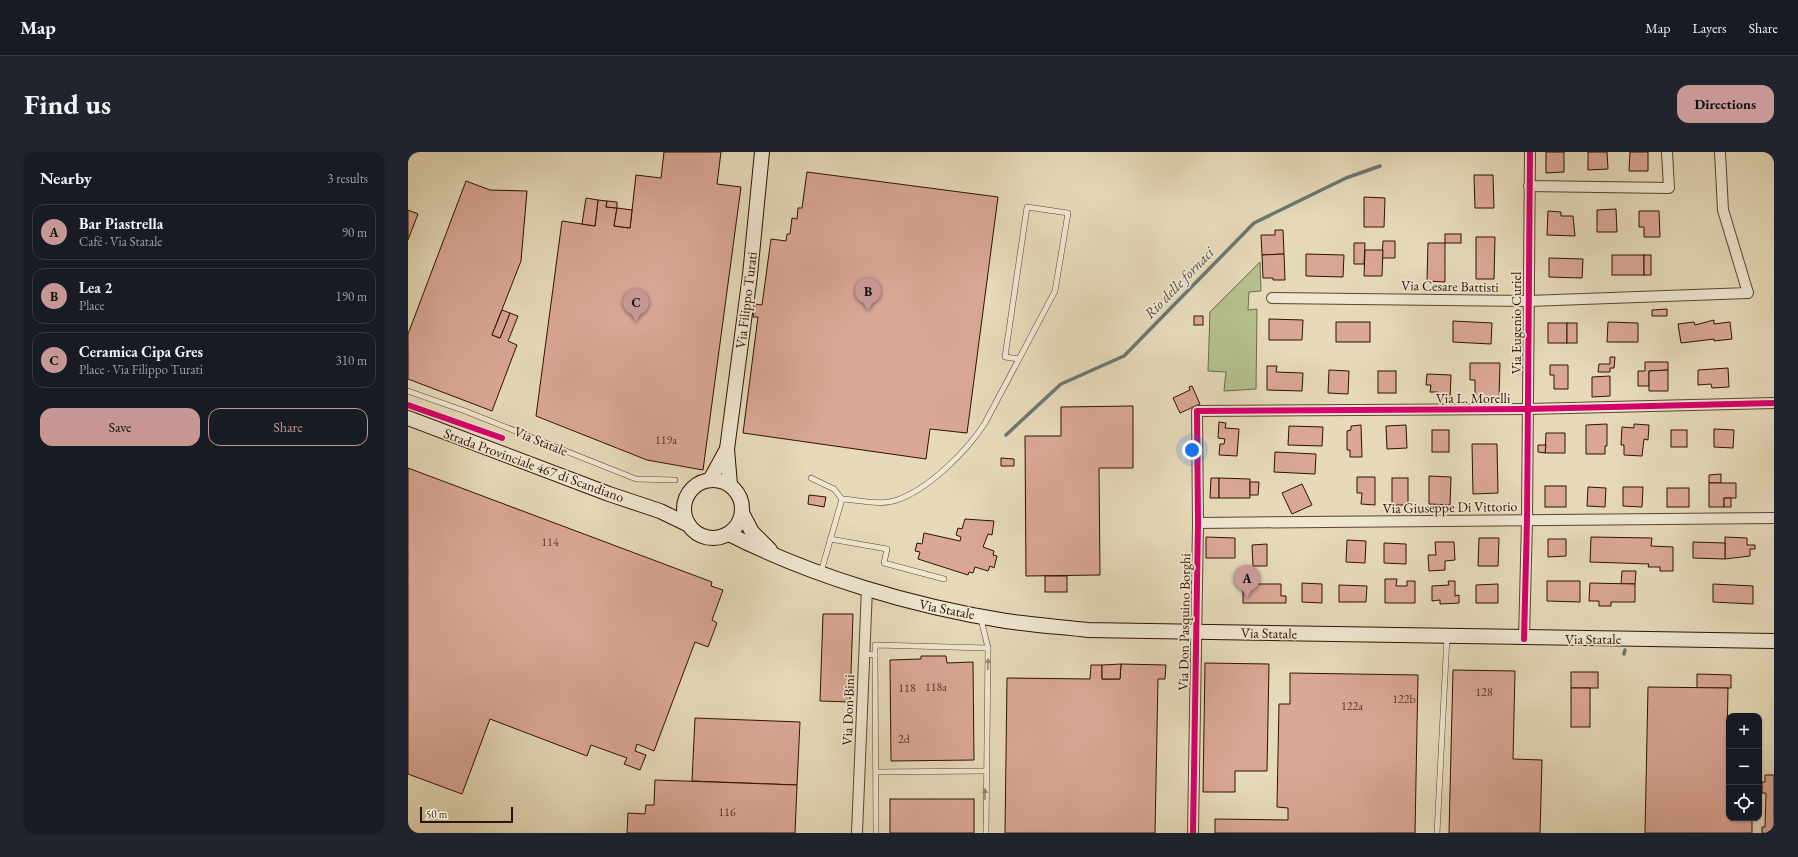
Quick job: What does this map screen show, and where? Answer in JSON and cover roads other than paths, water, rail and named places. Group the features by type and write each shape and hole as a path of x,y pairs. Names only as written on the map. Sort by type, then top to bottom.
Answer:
{"main road":[{"name":"Via Filippo Turati","path":"730,485 727,449 750,275 762,152"},
{"name":"Strada Provinciale 467 di Scandiano","path":"408,418 609,494 660,511"},
{"name":"Via Filippo Turati","path":"710,480 727,449"},
{"path":"730,485 724,482 710,480 695,487 686,500 685,513 689,525 695,532 707,537 720,538 729,534 735,529 742,513"},
{"name":"Via Statale","path":"730,485 740,498 742,513 752,532 775,555"},
{"path":"660,511 686,500"},
{"path":"660,511 689,525"},
{"name":"Via Statale","path":"729,534 775,555 867,588 915,603 1007,621 1088,630 1524,639 1774,641"}],"street":[{"name":"Via Eugenio Curiel","path":"1524,639 1527,520 1530,152"},
{"path":"1529,186 1669,188 1667,152"},
{"name":"Via Cesare Battisti","path":"1272,298 1528,301 1748,292 1723,210 1720,152"},
{"name":"Via L. Morelli","path":"1197,411 1528,409 1774,403"},
{"name":"Via Don Pasquino Borghi","path":"1193,833 1195,632 1198,523 1197,411"},
{"name":"Via Giuseppe Di Vittorio","path":"1198,523 1774,518"},
{"name":"Via Don Bini","path":"857,833 870,654 867,588"}],"lane":[{"path":"811,478 834,489 842,499 884,502 897,500 932,479 957,457 976,437 985,423 1019,359 1055,291 1068,213 1027,207 1005,356 1019,359"},
{"name":"Via Statale","path":"408,391 465,411 636,479 676,480"},
{"path":"821,572 842,499"},
{"path":"830,539 887,549 884,563 944,579"},
{"path":"981,616 988,648 985,771 986,833"},
{"path":"1437,833 1447,637"},
{"path":"876,833 877,772 870,654 875,645 988,648"},
{"path":"877,772 985,771"}],"waterway":[{"name":"Rio delle fornaci","path":"1006,435 1061,384 1124,356 1254,223 1346,178 1380,166"},
{"path":"1624,654 1625,650"}],"place":[{"name":"Lea 2","path":"868,311"},
{"name":"Ceramica Cipa Gres","path":"636,322"},
{"name":"Bar Piastrella","path":"1247,598"}]}
